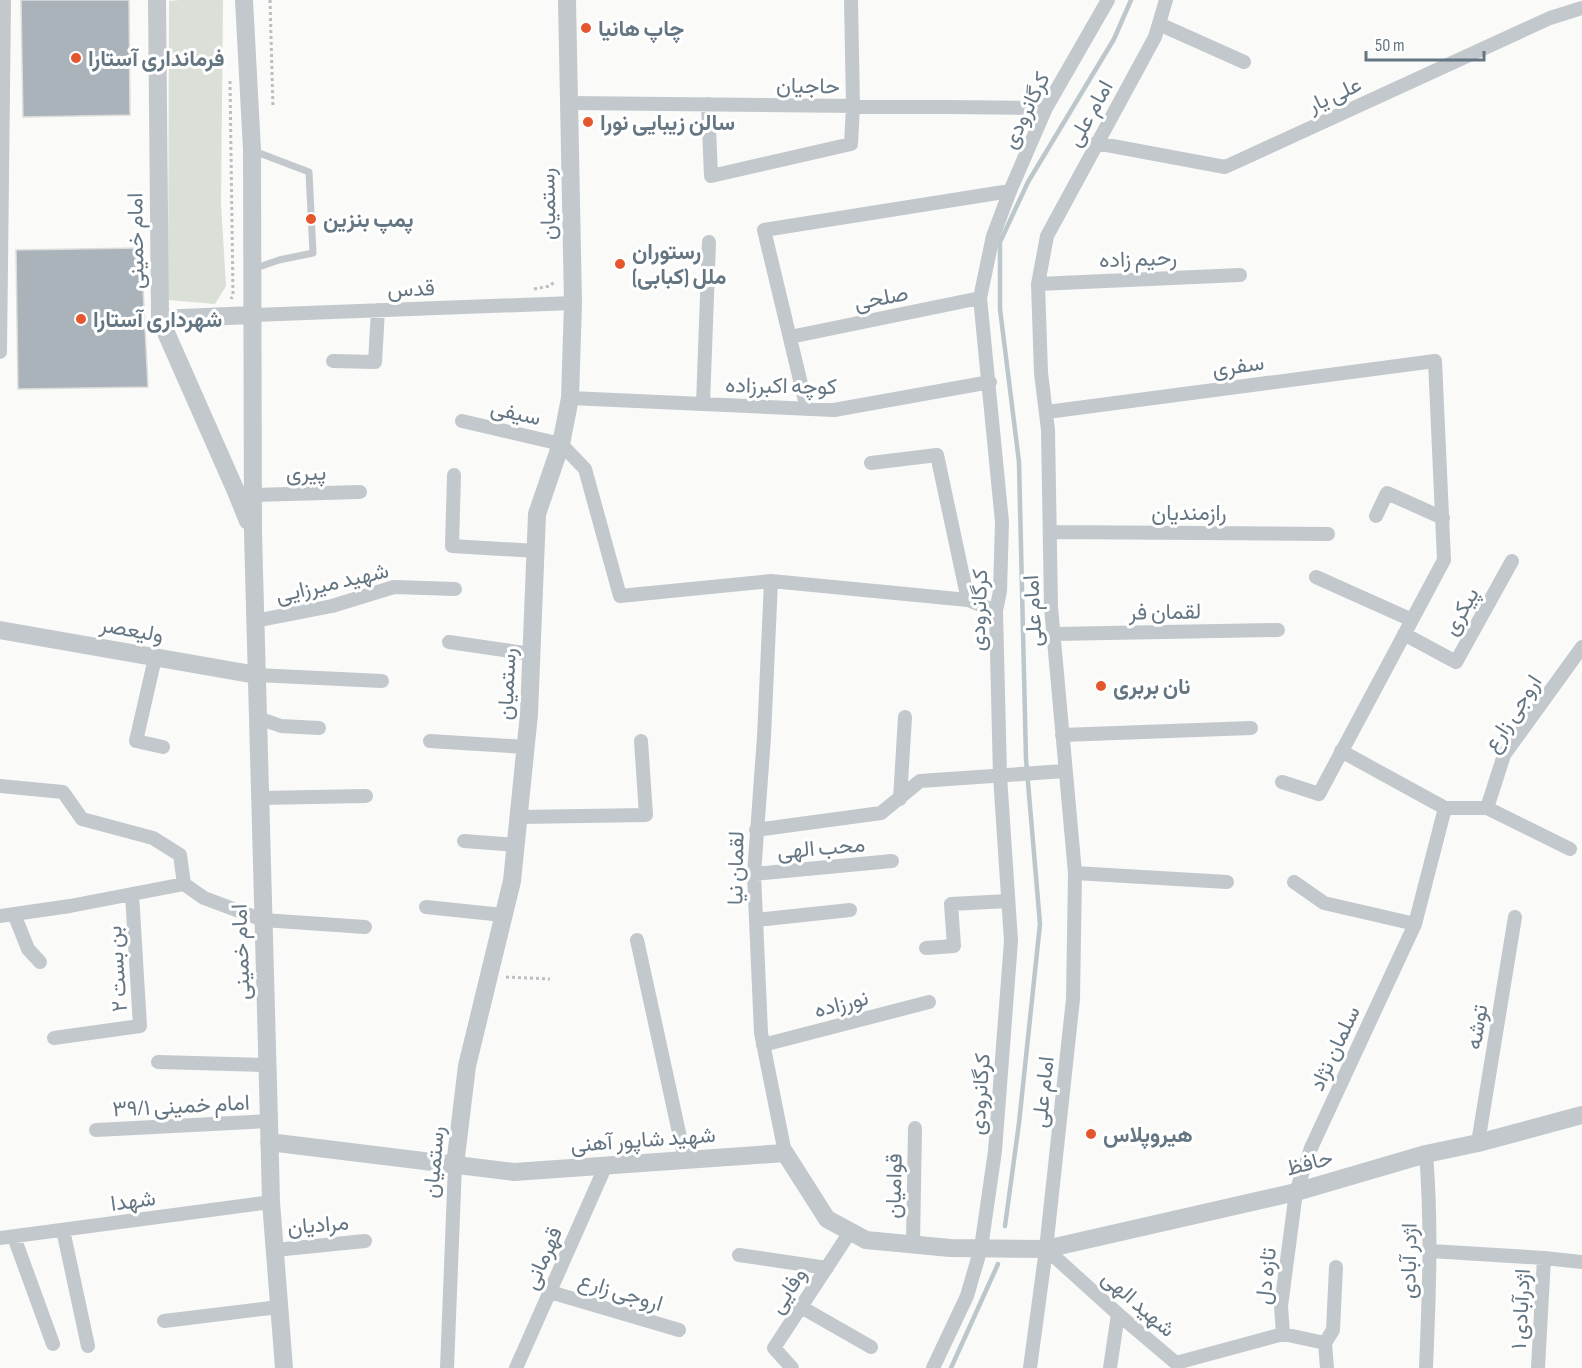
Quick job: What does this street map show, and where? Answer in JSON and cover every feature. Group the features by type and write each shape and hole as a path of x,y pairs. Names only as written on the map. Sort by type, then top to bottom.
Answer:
{"street":[{"path":"0,352 4,0"},
{"name":"امام خمینی","path":"157,0 160,319 236,489 252,534"},
{"name":"امام خمینی","path":"244,0 252,150 252,534 271,1202 284,1368"},
{"name":"رستمیان","path":"447,1368 455,1165 467,1066 512,881 526,747 537,514 561,444 570,398 573,303 567,0"},
{"path":"708,104 711,176 851,144 853,106 851,0"},
{"name":"کرگانرودی","path":"933,1368 967,1296 981,1248 995,1151 1011,941 1000,776 996,611 1000,591 1002,522 981,298 993,236 1010,191 1046,108 1108,0"},
{"name":"امام علی","path":"1030,1368 1046,1249 1073,999 1075,873 1054,634 1047,412 1041,373 1038,284 1047,236 1155,37 1166,0"},
{"name":"علی یار","path":"1096,143 1226,167 1550,18 1582,8"},
{"path":"1159,24 1244,62"},
{"name":"حاجیان","path":"569,103 1046,108"},
{"path":"807,409 764,230 1010,191"},
{"path":"703,404 709,242"},
{"name":"رحیم زاده","path":"1038,284 1240,275"},
{"name":"صلحی","path":"790,337 981,298"},
{"name":"قدس","path":"251,315 573,303"},
{"path":"333,361 375,362 378,310"},
{"path":"160,319 251,315"},
{"name":"سفری","path":"1047,412 1435,361 1443,518"},
{"name":"کوچه اکبرزاده","path":"570,398 834,410 990,382"},
{"name":"سیفی","path":"462,421 561,444"},
{"path":"561,444 585,469 620,596 771,581 968,600 996,611"},
{"path":"871,463 937,455 968,600"},
{"path":"454,475 452,546 536,551"},
{"name":"پیری","path":"252,495 360,492"},
{"path":"1282,783 1320,794 1444,560 1443,518 1387,493 1376,516"},
{"name":"رازمندیان","path":"1050,532 1328,534"},
{"name":"پیکری","path":"1404,634 1456,662 1512,561"},
{"path":"1316,577 1412,620"},
{"name":"لقمان نیا","path":"771,581 764,737 754,874 761,1033 785,1154"},
{"name":"شهید میرزایی","path":"255,621 332,606 394,587 455,589"},
{"name":"ولیعصر","path":"0,630 256,675"},
{"name":"لقمان فر","path":"1054,634 1278,630"},
{"path":"449,642 531,654"},
{"name":"اروجی زارع","path":"1487,808 1504,755 1582,647"},
{"path":"155,658 136,741 163,747"},
{"path":"256,675 382,681"},
{"path":"900,799 905,717"},
{"path":"258,718 281,726 320,728"},
{"path":"1062,735 1251,728"},
{"path":"430,741 526,747"},
{"path":"519,817 646,814 641,741"},
{"path":"1341,751 1445,808 1487,808 1570,849"},
{"path":"756,830 880,813 920,781 1065,771"},
{"path":"0,786 63,792 82,819 153,838 180,855 184,884"},
{"path":"260,798 366,796"},
{"name":"سلمان نژاد","path":"1296,1192 1311,1148 1414,924 1445,808"},
{"path":"464,841 516,845"},
{"name":"محب الهی","path":"754,874 892,861"},
{"path":"1075,873 1227,882"},
{"path":"1294,882 1324,903 1414,924"},
{"path":"0,916 70,906 184,884 204,898 263,920 365,927"},
{"name":"بن بست ۲","path":"54,1038 140,1026 132,894"},
{"path":"926,948 954,946 951,904 1008,901"},
{"path":"426,907 503,915"},
{"path":"756,920 850,910"},
{"path":"14,914 28,949 40,962"},
{"name":"توشه","path":"1478,1143 1515,917"},
{"path":"637,940 685,1160"},
{"name":"نورزاده","path":"764,1045 929,1002"},
{"path":"158,1062 267,1065"},
{"name":"حافظ","path":"981,1248 1046,1249 1296,1192 1426,1154 1478,1143 1582,1115"},
{"name":"امام خمینی ۳۹/۱","path":"96,1130 269,1121"},
{"name":"قوامیان","path":"913,1244 915,1128"},
{"name":"شهید شاپور آهنی","path":"270,1142 514,1172 785,1154"},
{"path":"785,1154 827,1219 866,1240 981,1248"},
{"name":"اژدر آبادی","path":"1426,1154 1431,1251 1426,1368"},
{"name":"قهرمانی","path":"516,1368 606,1166"},
{"name":"تازه دل","path":"1296,1192 1281,1306 1283,1334 1325,1343"},
{"name":"شهدا","path":"7,1238 271,1202"},
{"path":"63,1230 88,1346"},
{"name":"وفایی","path":"792,1368 774,1348 850,1232"},
{"path":"7,1238 52,1344"},
{"name":"مرادیان","path":"275,1250 365,1241"},
{"name":"شهید الهی","path":"1046,1249 1176,1365 1283,1334"},
{"name":"اژدرآبادی ۱","path":"1431,1251 1544,1258 1538,1368"},
{"path":"739,1255 827,1268"},
{"path":"1544,1258 1582,1262"},
{"path":"1327,1368 1325,1343 1333,1330 1336,1267"},
{"name":"اروجی زارع","path":"550,1292 679,1330"},
{"path":"164,1321 279,1307"},
{"path":"801,1307 871,1347"},
{"path":"1110,1368 1118,1314"}],"lane":[{"path":"251,270 279,260 313,253 309,172 252,150"}],"path":[{"path":"270,0 273,108"},
{"path":"229,302 233,295 230,71"},
{"path":"534,289 550,286 556,280"},
{"path":"489,976 550,979"}],"shaded area":[{"path":"223,0 221,204 226,286 215,304 168,300 169,1"}],"building":[{"name":"فرمانداری آستارا","path":"21,0 129,0 130,115 23,117"},
{"name":"شهرداری آستارا","path":"141,248 148,387 18,389 16,250"}],"waterway":[{"path":"1005,1226 1019,1123 1040,924 1026,759 1019,462 1000,309 1000,242 1028,182 1114,39 1131,0"},
{"path":"951,1368 998,1264"}],"place":[{"name":"چاپ هانیا","path":"586,28"},
{"name":"فرمانداری آستارا","path":"76,58"},
{"name":"سالن زیبایی نورا","path":"588,122"},
{"name":"پمپ بنزین","path":"311,219"},
{"name":"رستوران ملل (کبابی)","path":"620,264"},
{"name":"شهرداری آستارا","path":"81,319"},
{"name":"نان بربری","path":"1101,686"},
{"name":"هیروپلاس","path":"1091,1134"}]}
